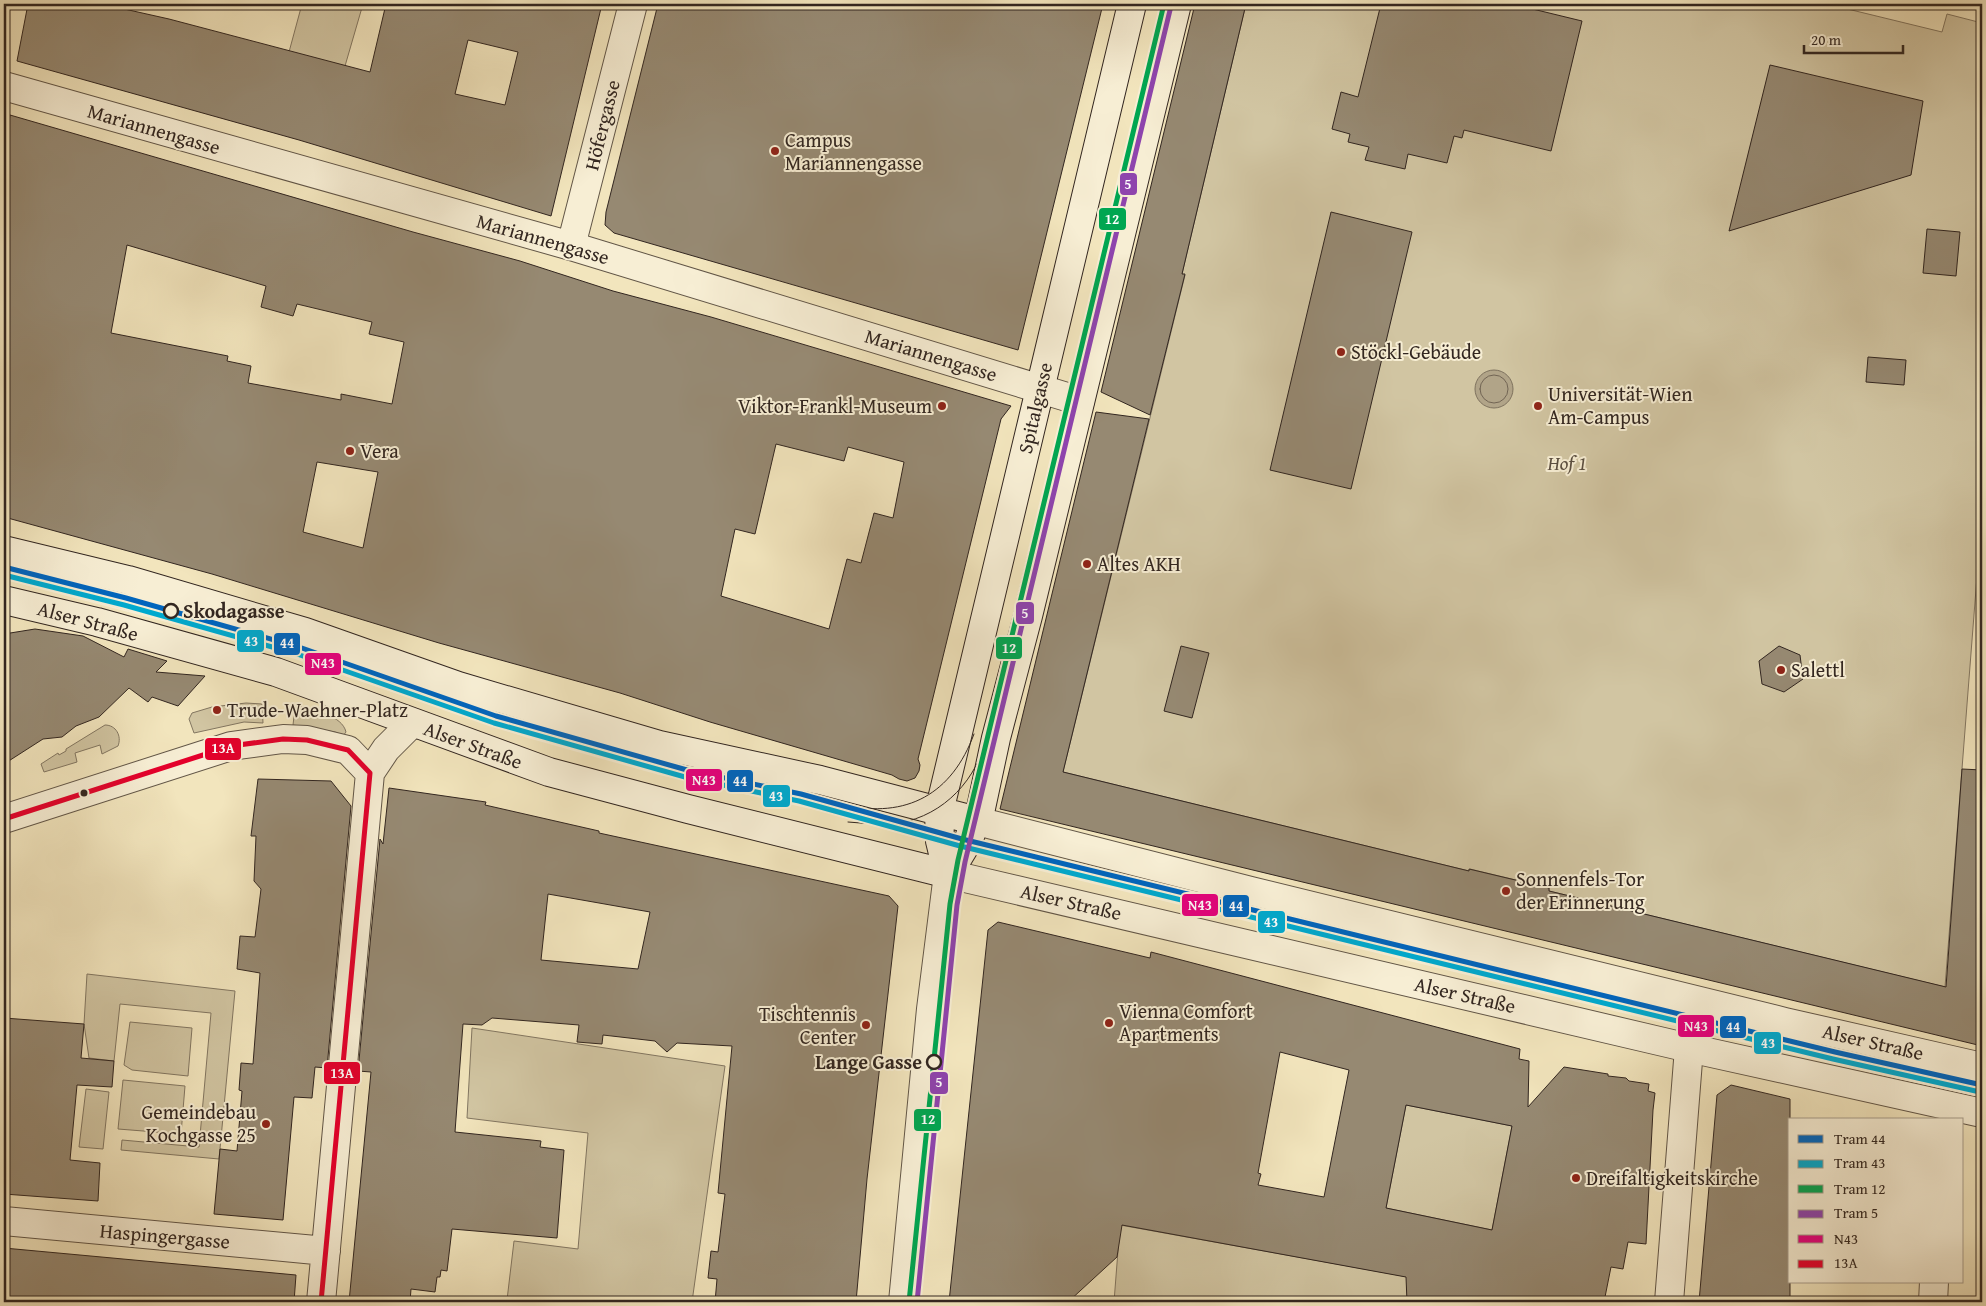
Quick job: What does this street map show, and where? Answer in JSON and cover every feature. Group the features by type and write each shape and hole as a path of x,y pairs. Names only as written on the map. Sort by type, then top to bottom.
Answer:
{"street":[{"name":"Höfergasse","path":"571,246 633,4"},
{"name":"Spitalgasse","path":"939,812 1132,4"},
{"name":"Spitalgasse","path":"977,821 1177,4"},
{"name":"Mariannengasse","path":"4,86 571,246 1080,401"},
{"name":"Alser Straße","path":"4,550 128,580 305,632 458,686 659,745 820,780 1270,896 1785,1022 1982,1067"},
{"name":"Alser Straße","path":"4,600 96,622 276,672 549,772 688,810 948,874 1688,1048 1942,1112 1982,1113"},
{"path":"321,1302 370,773 386,749 412,723"},
{"path":"4,819 231,746 283,739 308,740 348,750 370,773"},
{"path":"903,1302 932,1009 948,874 940,841 939,812"},
{"path":"948,874 961,854 977,821"},
{"path":"1669,1302 1688,1048"},
{"name":"Haspingergasse","path":"4,1221 326,1251"},
{"path":"1933,1302 1934,1284"}],"green space":[{"path":"302,4 363,4 345,66 289,52"},
{"name":"Hof 1","path":"1246,4 1827,4 1942,32 1947,14 1982,23 1982,512 1945,987 1549,891 1549,888 1470,869 1469,871 1063,772 1185,275 1182,274"},
{"path":"246,703 262,704 263,723 244,722 194,733 189,719 192,713 212,707"},
{"path":"300,706 320,712 339,721 346,732 343,736 335,732 293,725 295,708"},
{"path":"105,725 115,729 119,735 118,746 102,754 100,745 75,753 77,762 44,772 41,764 58,753 59,755 66,751 66,749"},
{"path":"87,974 235,991 219,1159 121,1150 122,1140 199,1147 211,1013 120,1004 114,1061 89,1058 84,1024"},
{"path":"130,1022 192,1028 188,1076 132,1070 124,1065"},
{"path":"472,1028 725,1066 692,1302 533,1302 507,1300 514,1241 578,1249 588,1133 467,1118"},
{"path":"123,1080 185,1086 181,1134 118,1129"},
{"path":"86,1089 109,1092 103,1149 79,1147"},
{"path":"1406,1105 1512,1126 1492,1230 1386,1208"},
{"path":"1120,1225 1425,1280 1407,1297 1408,1302 1114,1302"}],"water":[{"path":"1494,370 1508,375 1513,389 1508,403 1494,408 1480,403 1475,389 1480,375"}],"building":[{"path":"28,4 102,4 169,19 370,72 386,4 602,4 551,216 299,140 17,61","holes":["468,40 518,52 505,105 455,94"]},
{"name":"Campus Mariannengasse","path":"658,4 1103,4 1018,350 614,233 605,225 606,212"},
{"path":"1195,4 1246,4 1182,274 1185,274 1150,415 1101,392"},
{"path":"1381,4 1512,4 1582,21 1551,151 1464,130 1462,138 1454,136 1447,163 1408,154 1405,169 1365,160 1369,147 1348,142 1350,134 1332,129 1341,92 1358,97"},
{"path":"1770,65 1923,101 1911,175 1729,231"},
{"path":"10,115 413,232 520,261 613,291 711,317 1011,406 1001,419 918,759 919,771 915,778 907,781 899,779 892,775 710,722 620,693 439,643 212,574 4,517 4,156","holes":["127,245 266,286 261,307 293,316 297,304 372,322 369,334 404,342 392,404 341,394 341,400 248,383 251,366 227,361 228,356 111,333","776,444 844,461 848,447 904,462 893,518 874,513 861,563 847,559 829,629 721,596 735,529 755,534","317,462 378,472 363,548 303,532"]},
{"name":"Stöckl-Gebäude","path":"1331,212 1412,232 1351,489 1270,470"},
{"path":"1927,229 1960,232 1956,276 1923,273"},
{"path":"1868,357 1906,360 1904,385 1866,382"},
{"name":"Altes AKH","path":"1096,412 1149,419 1063,772 1469,871 1469,869 1549,888 1549,891 1946,987 1962,769 1982,770 1982,1046 1000,809"},
{"path":"35,629 83,636 124,657 128,649 167,661 156,672 205,676 178,706 152,697 148,702 129,688 99,717 76,726 62,737 43,739 4,764 4,634"},
{"path":"1181,646 1209,653 1192,718 1164,711"},
{"name":"Salettl","path":"1779,646 1800,655 1803,679 1784,692 1762,684 1759,661"},
{"path":"258,779 331,781 351,806 327,1068 315,1067 312,1098 294,1097 283,1220 214,1214 220,1149 237,1151 242,1091 239,1090 241,1063 253,1064 260,973 237,969 240,936 255,937 261,889 254,881 256,836 251,836"},
{"path":"389,788 486,802 485,805 599,831 599,833 889,896 898,906 867,1179 856,1302 715,1302 717,1279 708,1278 711,1251 718,1252 725,1194 718,1193 732,1046 677,1043 667,1052 655,1041 603,1035 602,1044 577,1042 579,1025 492,1018 482,1025 463,1024 455,1132 541,1141 540,1147 564,1150 557,1238 452,1229 447,1271 441,1270 440,1277 437,1277 435,1292 411,1289 410,1302 349,1302 371,1072 358,1071 380,839 383,844","holes":["548,894 650,912 638,969 541,960"]},
{"path":"998,922 1150,958 1151,952 1520,1049 1519,1059 1529,1061 1528,1107 1564,1067 1608,1074 1608,1076 1649,1084 1648,1091 1655,1093 1646,1244 1628,1242 1623,1269 1611,1267 1604,1302 1407,1302 1406,1277 1122,1225 1117,1257 1068,1302 949,1302 988,930","holes":["1280,1052 1349,1070 1324,1197 1258,1185 1261,1174 1258,1173","1406,1105 1512,1126 1492,1230 1386,1208"]},
{"path":"4,1018 84,1024 81,1058 114,1061 112,1087 77,1085 70,1160 100,1163 98,1201 4,1194"},
{"path":"1731,1085 1790,1099 1790,1118 1788,1118 1788,1284 1790,1284 1790,1302 1699,1302 1717,1095"},
{"path":"4,1248 296,1275 294,1302 4,1302"}],"tram line":[{"name":"12","path":"909,1302 950,904 958,860 1164,4"},
{"name":"5","path":"917,1302 957,905 965,862 1171,6"},
{"name":"44","path":"4,567 126,598 299,647 496,716 687,770 801,794 962,839 1835,1052 1982,1085"},
{"name":"43","path":"4,575 124,605 297,654 494,723 685,777 799,801 960,846 1833,1059 1980,1092"},
{"path":"844,805 888,808 907,805 924,797 940,787 953,772 965,755 974,734"},
{"path":"848,822 891,824 923,816 938,808 951,798 972,773 985,743"}],"transit line":[{"name":"N43","path":"4,575 176,620 297,655 530,734 658,770 823,807 961,847 1822,1057 1982,1093"},
{"name":"13A","path":"4,819 231,746 283,739 307,740 348,750 370,773 321,1302"}],"place":[{"name":"Campus Mariannengasse","path":"775,151"},
{"name":"Stöckl-Gebäude","path":"1341,352"},
{"name":"Viktor-Frankl-Museum","path":"942,406"},
{"name":"Universität-Wien Am-Campus","path":"1538,406"},
{"name":"Vera","path":"350,451"},
{"name":"Altes AKH","path":"1087,564"},
{"name":"Skodagasse","path":"171,611"},
{"name":"Salettl","path":"1781,670"},
{"name":"Trude-Waehner-Platz","path":"217,710"},
{"name":"Sonnenfels-Tor der Erinnerung","path":"1506,891"},
{"name":"Vienna Comfort Apartments","path":"1109,1023"},
{"name":"Tischtennis Center","path":"866,1025"},
{"name":"Lange Gasse","path":"934,1062"},
{"name":"Gemeindebau Kochgasse 25","path":"266,1124"},
{"name":"Dreifaltigkeitskirche","path":"1576,1178"}]}
